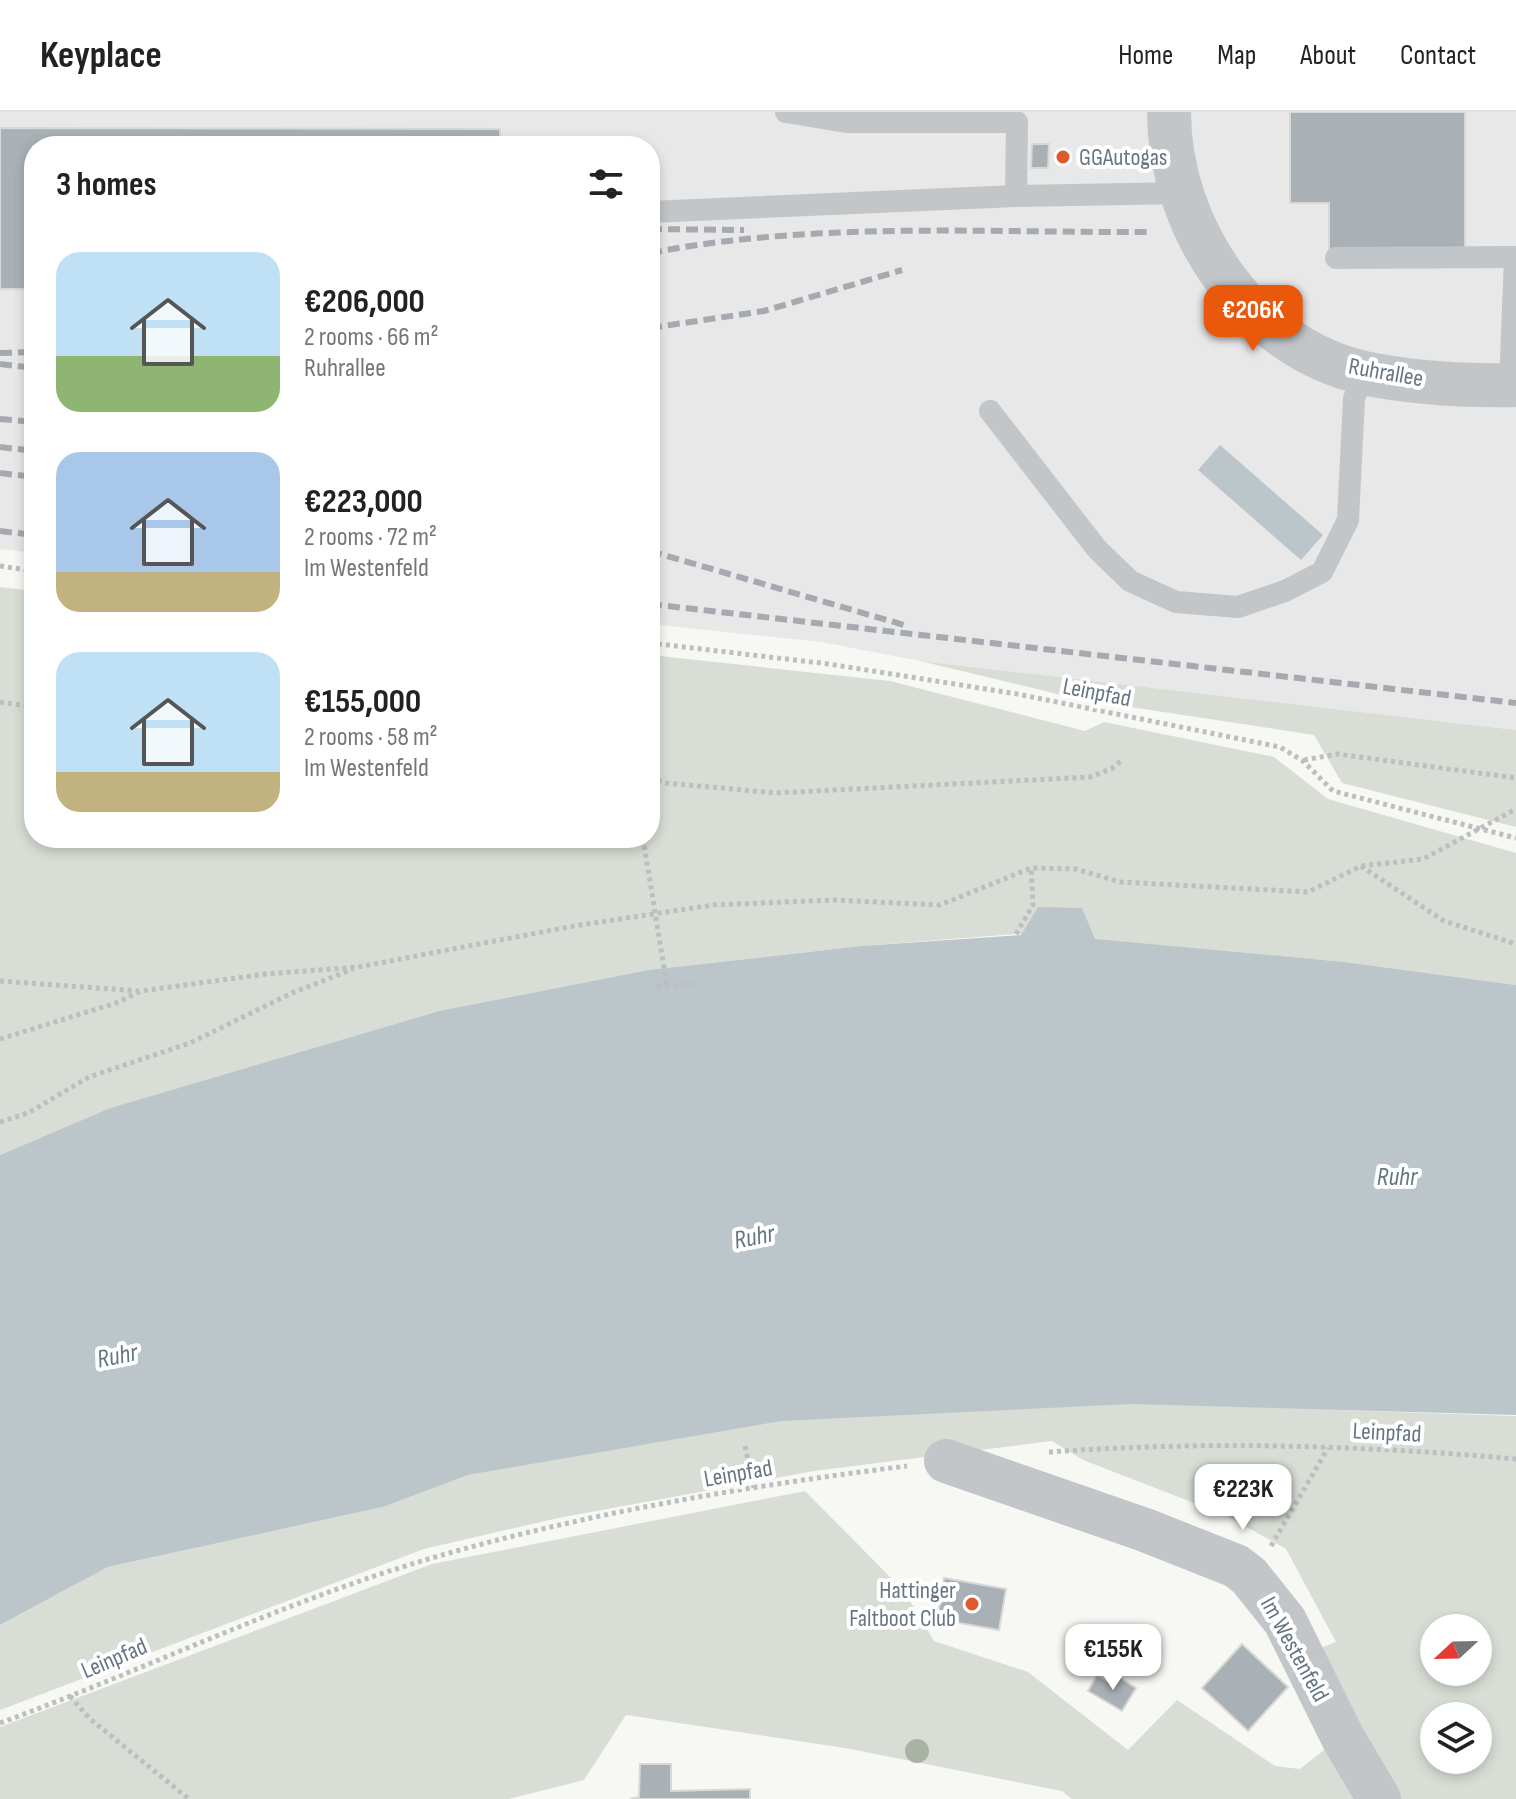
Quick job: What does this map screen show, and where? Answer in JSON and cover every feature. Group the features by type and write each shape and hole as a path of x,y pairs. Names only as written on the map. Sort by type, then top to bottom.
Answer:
{"street":[{"name":"Ruhrallee","path":"1169,112 1182,193 1199,239 1223,277 1257,313 1317,354 1363,372 1468,385 1513,385"},
{"name":"Im Westenfeld","path":"946,1461 1145,1530 1236,1566 1252,1578 1285,1621 1343,1738 1379,1799"}],"lane":[{"path":"786,112 846,122 1017,122 1016,196"},
{"path":"660,212 1016,196 1182,193"},
{"path":"1336,258 1516,257 1513,385"},
{"path":"990,411 1097,549 1130,581 1176,602 1238,607 1285,591 1322,572 1348,520 1354,399 1363,372"}],"path":[{"path":"0,566 24,570"},
{"name":"Leinpfad","path":"660,644 829,664 1017,694 1280,747 1303,761 1333,791 1516,838"},
{"path":"0,702 24,706"},
{"path":"1303,761 1337,754 1516,778"},
{"path":"660,781 776,793 1090,777 1121,761"},
{"path":"0,981 141,991 266,974 358,967 713,905 834,900 940,905 1031,868 1076,869 1120,882 1308,892 1361,866 1423,859 1516,809"},
{"path":"645,848 667,986"},
{"path":"1361,866 1444,921 1516,944"},
{"path":"1016,934 1033,905 1031,868"},
{"path":"0,1122 28,1113 89,1077 190,1043 292,993 358,967"},
{"path":"657,987 693,983"},
{"path":"0,1039 116,1003 141,991"},
{"name":"Leinpfad","path":"1037,1453 1184,1445 1329,1447 1516,1459"},
{"path":"745,1446 754,1488"},
{"path":"1252,1578 1329,1447"},
{"name":"Leinpfad","path":"0,1723 143,1665 425,1560 590,1520 754,1488 946,1461"},
{"path":"70,1696 89,1718 189,1799"}],"shaded area":[{"path":"0,112 1516,112 1516,730 920,661 821,642 660,625 660,136 24,136 24,552 0,549"},
{"path":"0,587 24,590 24,848 660,848 660,656 890,681 1085,731 1104,722 1274,757 1328,799 1516,853 1516,985 1345,962 1016,934 861,946 648,970 439,1011 110,1108 0,1155"},
{"path":"920,661 1516,730 1516,827 1342,783 1314,735 1078,699"},
{"path":"1131,1403 1516,1416 1516,1799 1392,1799 1313,1651 1336,1642 1286,1549 1225,1515 1083,1460 1052,1441 814,1471 558,1518 424,1549 0,1710 0,1625 108,1567 383,1507 468,1475 782,1417"},
{"path":"805,1491 904,1591 934,1641 1028,1672 1128,1750 1177,1700 1275,1766 1300,1769 1334,1742 1371,1799 1072,1799 1062,1791 845,1748 626,1715 584,1780 509,1799 0,1799 0,1727 432,1564"}],"water":[{"path":"1220,445 1323,535 1301,560 1198,470"},
{"name":"Ruhr","path":"1038,907 1082,908 1095,939 1345,962 1516,985 1516,1415 1132,1404 781,1421 468,1475 383,1507 108,1567 0,1625 0,1155 110,1108 439,1011 648,970 861,946 1021,935"}],"building":[{"path":"1290,112 1465,112 1465,250 1329,250 1329,203 1290,203"},
{"path":"0,128 500,129 500,136 24,136 24,289 0,289"},
{"path":"1032,144 1049,144 1048,168 1031,168"},
{"name":"Hattinger Faltboot Club","path":"944,1578 1006,1589 999,1630 937,1619"},
{"path":"1242,1644 1288,1687 1248,1731 1202,1688"},
{"path":"1097,1675 1114,1685 1119,1677 1136,1688 1122,1711 1088,1691"},
{"path":"640,1764 671,1764 671,1791 750,1789 750,1799 630,1799 639,1797"}],"railway":[{"path":"660,229 744,230"},
{"path":"660,251 775,236 838,233 1152,232"},
{"path":"660,327 764,311 902,270"},
{"path":"0,353 24,352"},
{"path":"0,364 24,367"},
{"path":"0,419 24,421"},
{"path":"0,447 24,450"},
{"path":"0,473 24,476"},
{"path":"0,531 24,534"},
{"path":"660,554 904,625"},
{"path":"660,605 1516,703"}],"place":[{"name":"GGAutogas","path":"1063,157"},
{"name":"Hattinger Faltboot Club","path":"972,1604"}]}
